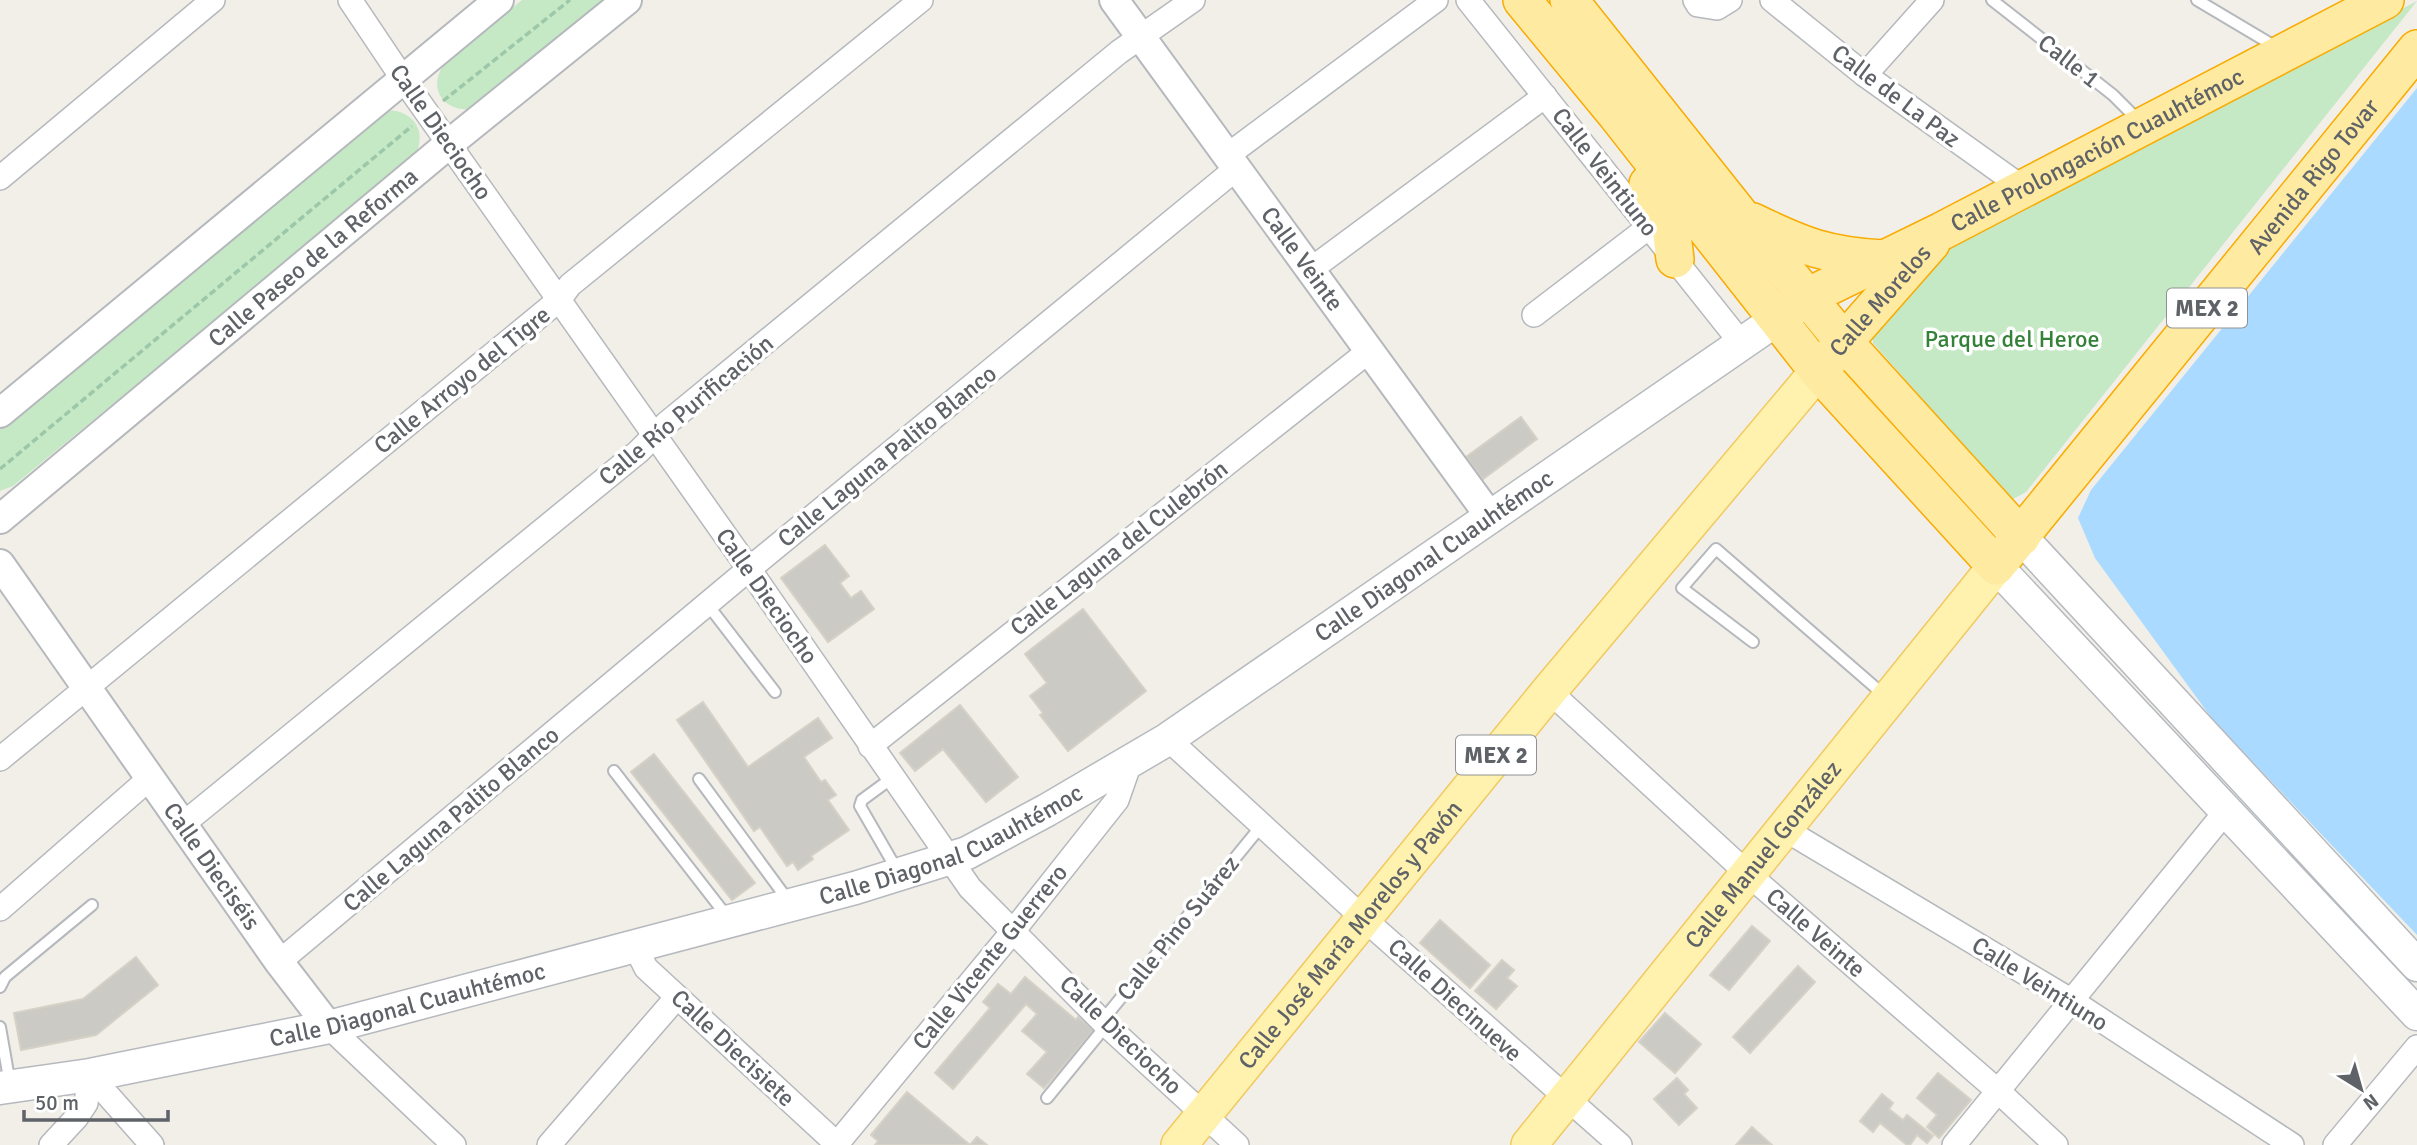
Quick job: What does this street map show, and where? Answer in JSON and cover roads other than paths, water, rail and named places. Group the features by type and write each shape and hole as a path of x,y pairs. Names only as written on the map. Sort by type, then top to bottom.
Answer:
{"highway":[{"path":"1522,0 1616,114 1818,371 1996,566"},
{"path":"1569,0 1844,342 2021,537"},
{"name":"Calle Prolongación Cuauhtémoc","path":"1776,320 1807,297 1942,231 2285,52 2372,2"},
{"name":"Avenida Rigo Tovar","path":"1996,566 2417,49"},
{"path":"1616,114 1626,149 1670,219 1675,260"},
{"path":"1740,215 1796,243 1826,253 1885,259"},
{"name":"Calle Morelos","path":"1818,371 1942,231"}],"main road":[{"name":"Calle Diagonal Cuauhtémoc","path":"5,1088 90,1075 329,1027 900,876 967,853 1168,739 1776,320"},
{"name":"Calle José María Morelos y Pavón","path":"1180,1145 1549,691 1818,371"},
{"path":"2021,537 2417,965"},
{"path":"1996,566 2417,1014"},
{"name":"Calle Manuel González","path":"1529,1145 1996,566"}],"street":[{"path":"0,178 214,0"},
{"name":"Calle Dieciocho","path":"350,0 750,569 970,888 1102,1021 1237,1145"},
{"path":"0,413 499,0"},
{"name":"Calle Paseo de la Reforma","path":"0,519 450,143 627,0"},
{"name":"Calle Arroyo del Tigre","path":"0,758 559,300 570,285 921,0"},
{"name":"Calle Veinte","path":"1114,0 1491,518"},
{"name":"Calle Río Purificación","path":"183,824 638,452 1108,61 1193,0"},
{"name":"Calle Laguna Palito Blanco","path":"279,961 708,605 1233,162 1436,0"},
{"name":"Calle Veintiuno","path":"1468,0 1742,344"},
{"path":"1701,4 1717,8 1730,0"},
{"name":"Calle de La Paz","path":"1772,0 1865,75 2023,188"},
{"path":"1865,75 1931,0"},
{"path":"1310,270 1545,96"},
{"path":"1534,315 1649,227"},
{"name":"Calle Laguna del Culebrón","path":"870,746 1368,351"},
{"name":"Calle Dieciséis","path":"0,564 279,961 329,1027 454,1145"},
{"name":"Calle Veinte","path":"1549,691 1748,874 1998,1091 2056,1145"},
{"name":"Calle Diecinueve","path":"1168,739 1363,918 1620,1145"},
{"name":"Calle Vicente Guerrero","path":"837,1145 1117,800 1131,760"},
{"path":"0,909 150,778"},
{"path":"1954,1145 2227,811"},
{"name":"Calle Veintiuno","path":"1784,829 2072,1001 2292,1145"},
{"name":"Calle Diecisiete","path":"635,946 646,968 837,1145"},
{"path":"549,1145 677,997"},
{"path":"2335,1145 2417,1047"},
{"path":"51,1145 86,1103 90,1075"},
{"path":"90,1075 152,1145"}],"lane":[{"name":"Calle 1","path":"1992,0 2113,95 2143,126"},
{"path":"2197,0 2285,52"},
{"path":"1754,642 1682,588 1716,549 1889,699"},
{"path":"708,605 775,692"},
{"path":"614,771 731,921"},
{"path":"892,778 862,800 860,806 900,876"},
{"path":"699,779 791,905"},
{"name":"Calle Pino Suárez","path":"1047,1098 1100,1033 1102,1021 1262,825"},
{"path":"0,987 5,977 92,905"},
{"path":"0,1027 5,1088"}],"water":[{"path":"2417,88 2417,935 2213,720 2095,558 2078,518 2091,490"}],"park label":[{"name":"Parque del Heroe","path":"2012,339"}]}
